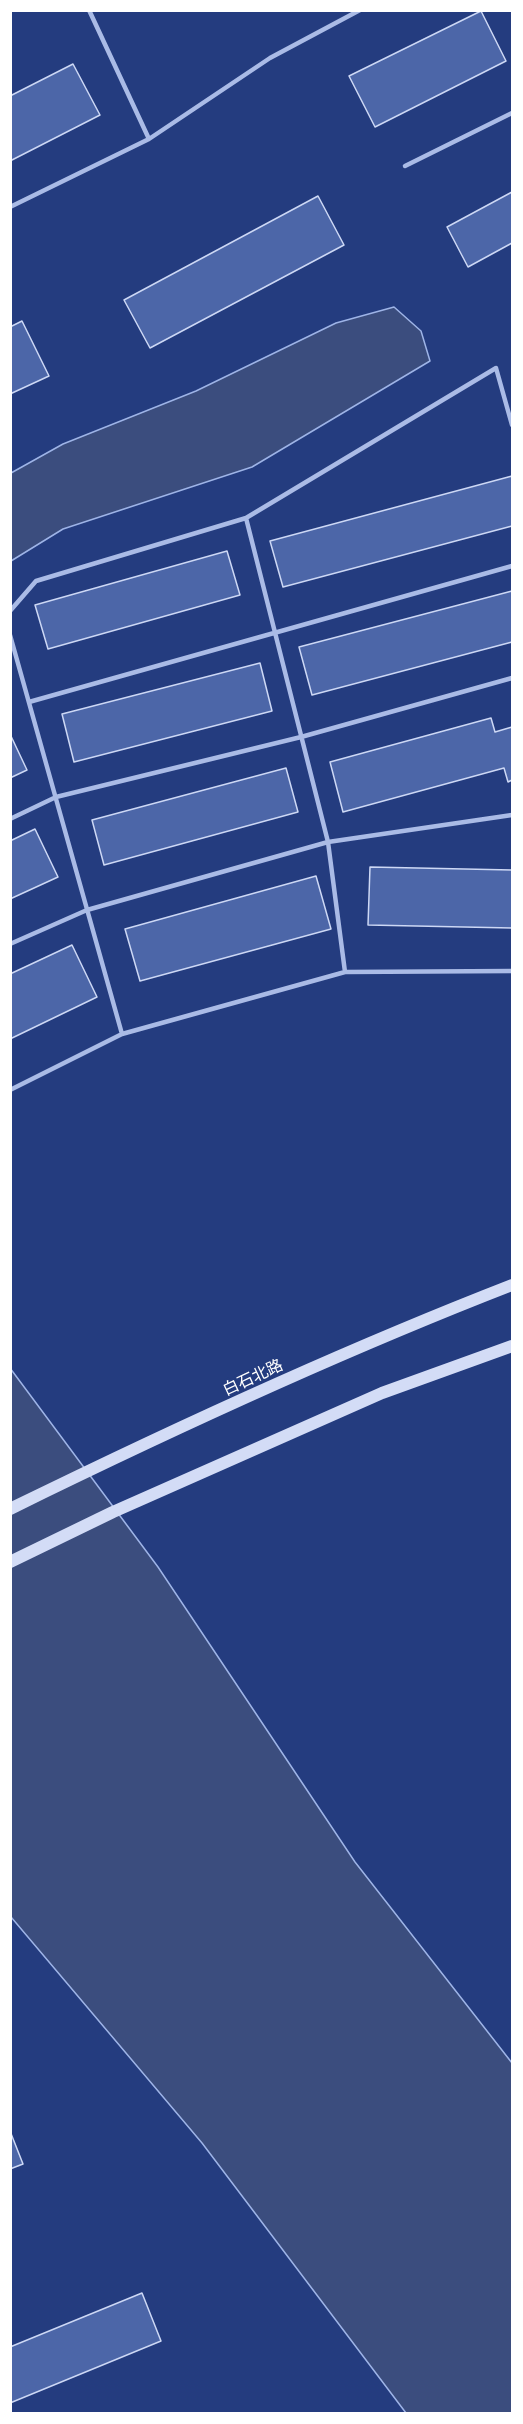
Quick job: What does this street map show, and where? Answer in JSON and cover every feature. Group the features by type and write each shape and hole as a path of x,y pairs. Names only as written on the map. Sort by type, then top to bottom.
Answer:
{"main road":[{"name":"白石北路","path":"10,1509 87,1471 359,1347 513,1285"},
{"path":"10,1562 113,1512 382,1393 513,1346"}],"lane":[{"path":"89,10 149,139"},
{"path":"10,207 149,139 270,58 360,10"},
{"path":"405,166 513,113"},
{"path":"10,611 36,581 246,518 496,368 513,425"},
{"path":"246,518 328,842 345,972"},
{"path":"29,702 513,566"},
{"path":"10,635 122,1034"},
{"path":"10,819 56,796 301,737 513,678"},
{"path":"10,944 87,910 328,842 513,815"},
{"path":"10,1090 122,1034 345,972 513,970"}],"water":[{"path":"394,307 421,331 430,361 252,467 63,529 11,561 11,473 63,444 196,391 336,323"},
{"path":"10,1368 158,1567 355,1862 512,2063 512,2413 406,2413 202,2143 11,1917"}],"building":[{"path":"481,11 506,61 375,127 349,76"},
{"path":"73,64 100,115 10,161 10,96"},
{"path":"512,192 512,243 468,267 447,227"},
{"path":"318,196 344,245 150,348 124,300"},
{"path":"22,321 49,376 10,394 10,327"},
{"path":"512,476 512,526 283,587 270,541"},
{"path":"227,551 240,595 48,649 35,605"},
{"path":"512,591 512,642 312,695 299,647"},
{"path":"260,663 272,711 74,762 62,714"},
{"path":"491,718 495,732 512,727 512,780 508,782 504,768 343,812 330,762"},
{"path":"10,734 27,770 10,778"},
{"path":"286,768 298,812 104,865 92,820"},
{"path":"35,829 58,877 10,899 10,841"},
{"path":"370,867 512,870 512,928 368,925"},
{"path":"316,876 331,929 140,981 125,929"},
{"path":"72,945 97,997 10,1039 10,974"},
{"path":"10,2131 23,2164 10,2169"},
{"path":"142,2293 161,2341 10,2403 10,2347"}]}
